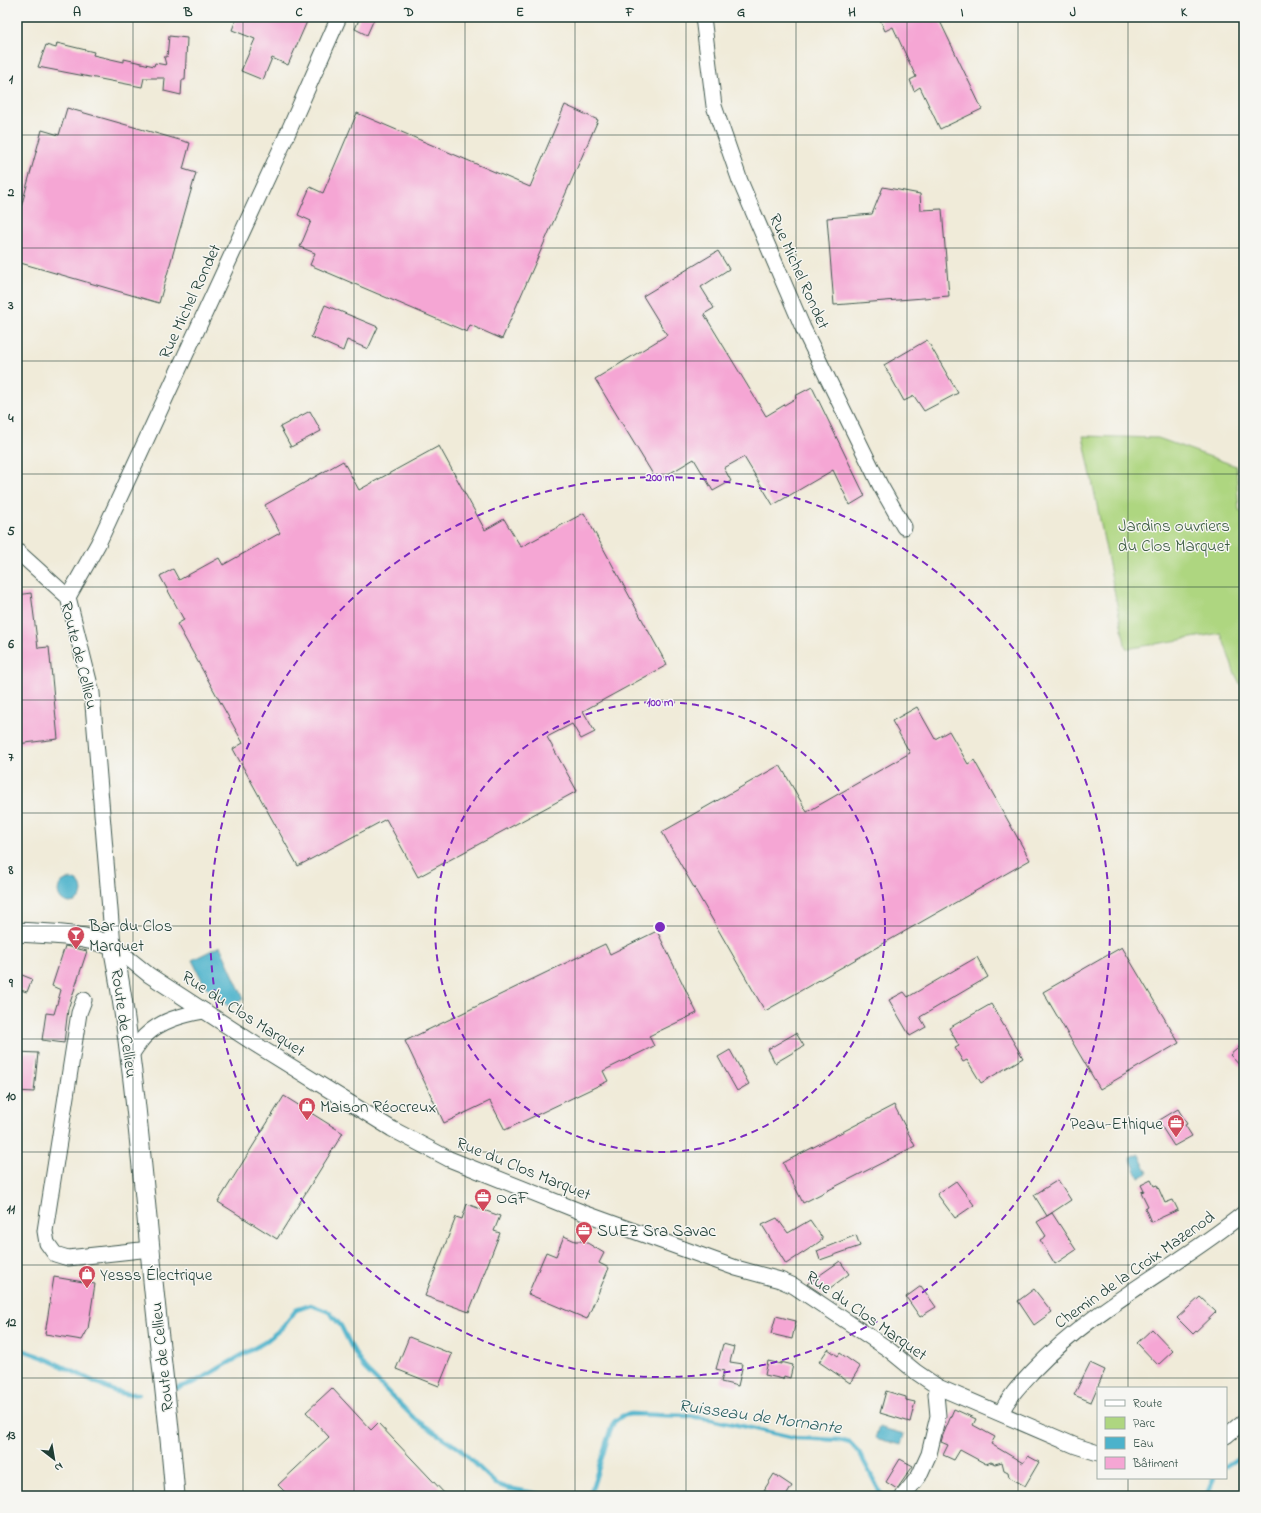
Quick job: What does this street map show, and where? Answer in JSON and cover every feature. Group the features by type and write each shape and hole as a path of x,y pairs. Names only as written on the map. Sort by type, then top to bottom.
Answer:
{"main road":[{"path":"17,932 71,935 88,938 113,946"},
{"name":"Route de Cellieu","path":"113,946 123,995 141,1144 150,1249 172,1460 174,1496"}],"street":[{"name":"Rue Michel Rondet","path":"68,597 98,544 279,153 338,17"},
{"name":"Rue Michel Rondet","path":"703,17 714,106 740,181 803,328 880,485 904,527"},
{"name":"Route de Cellieu","path":"17,551 68,597 92,693 113,946"},
{"name":"Rue du Clos Marquet","path":"113,946 150,975 255,1044 392,1129 449,1159 584,1212 736,1268 780,1280 794,1286 888,1349 916,1372 938,1387 1076,1446 1097,1453"},
{"path":"84,1000 79,1013 45,1231 47,1243 55,1254 68,1258 150,1249"},
{"path":"130,1056 145,1036 162,1023 186,1014 204,1011"},
{"name":"Chemin de la Croix Mazenod","path":"1001,1413 1007,1401 1042,1361 1085,1324 1223,1230 1244,1213"},
{"path":"903,1496 919,1476 929,1454 938,1416 936,1394 938,1387"},
{"path":"1227,1435 1244,1421"}],"green space":[{"name":"Jardins ouvriers du Clos Marquet","path":"1083,436 1158,438 1236,466 1239,510 1244,515 1244,691 1234,672 1221,633 1126,649"}],"water":[{"path":"70,879 79,882 82,891 79,900 70,903 61,900 58,891 61,882"},
{"path":"220,946 244,999 229,1007 205,986 192,960"},
{"path":"1139,1154 1148,1173 1139,1178 1130,1158"},
{"path":"879,1427 904,1434 901,1445 875,1438"}],"building":[{"path":"237,17 309,17 288,65 272,58 263,80 241,71 255,39 232,30"},
{"path":"360,17 375,17 367,35 355,29"},
{"path":"879,17 938,17 982,109 940,129 920,87 914,91 910,80 916,77 893,27 885,31"},
{"path":"169,36 187,38 185,80 182,80 181,95 164,91 165,78 144,78 142,87 38,67 46,45 56,48 57,43 94,52 93,55 124,62 124,59 154,66 155,63 166,65 164,57 167,57"},
{"path":"565,105 598,120 502,339 470,325 467,332 310,265 315,253 300,247 311,221 298,215 310,187 323,193 357,113 530,187"},
{"path":"67,108 190,143 183,169 196,173 159,303 17,262 17,222 42,130 59,135"},
{"path":"883,187 920,194 921,210 942,209 949,296 834,305 827,218 872,214"},
{"path":"718,251 729,269 701,287 714,308 704,314 766,416 796,398 795,396 812,387 865,496 850,505 833,470 773,505 744,457 724,468 731,481 713,491 694,459 657,481 595,379 667,335 643,296"},
{"path":"325,305 378,327 368,349 347,340 343,351 311,337"},
{"path":"927,340 958,393 924,411 914,396 904,401 884,365"},
{"path":"310,411 321,431 291,447 280,427"},
{"path":"439,446 485,530 504,519 521,547 584,513 667,665 583,711 595,732 581,739 572,724 547,737 577,791 418,877 386,819 298,866 233,749 243,743 177,624 184,620 160,576 173,569 179,580 219,558 223,565 280,533 265,505 343,461 359,490"},
{"path":"31,593 38,648 49,647 58,739 17,744 17,595"},
{"path":"917,707 935,739 949,731 968,764 974,760 1030,860 765,1011 662,832 780,765 807,812 910,753 892,721"},
{"path":"657,931 697,1013 649,1036 654,1046 603,1071 608,1081 505,1130 490,1101 444,1123 405,1041 605,944 610,954"},
{"path":"65,946 87,951 68,1009 64,1043 42,1040 46,1013 54,1014 61,990 52,986"},
{"path":"1122,947 1179,1043 1100,1089 1043,992"},
{"path":"977,957 988,977 920,1017 926,1027 910,1036 889,1000 904,992 908,997"},
{"path":"17,973 32,979 27,992 17,989"},
{"path":"991,1004 1023,1058 981,1083 967,1060 963,1062 955,1048 959,1046 949,1028"},
{"path":"796,1033 804,1046 775,1063 768,1049"},
{"path":"1244,1043 1244,1070 1230,1055"},
{"path":"730,1050 749,1084 737,1091 718,1057"},
{"path":"17,1052 38,1053 34,1092 17,1091"},
{"path":"284,1096 343,1133 277,1239 218,1202"},
{"path":"894,1105 915,1146 803,1203 783,1163"},
{"path":"1178,1109 1192,1136 1174,1146 1158,1121"},
{"path":"1058,1180 1071,1200 1047,1216 1034,1195"},
{"path":"1151,1180 1154,1186 1157,1185 1165,1203 1173,1200 1178,1210 1151,1222 1145,1208 1148,1206 1141,1192 1144,1191 1141,1185"},
{"path":"956,1181 974,1205 955,1218 937,1194"},
{"path":"467,1204 500,1216 494,1231 500,1233 469,1312 425,1296 456,1217 462,1219"},
{"path":"1052,1213 1076,1250 1055,1264 1040,1240 1046,1236 1037,1222"},
{"path":"777,1218 788,1233 810,1220 823,1239 786,1264 762,1225"},
{"path":"856,1235 860,1246 820,1260 817,1251"},
{"path":"564,1236 575,1241 584,1241 604,1253 599,1263 609,1268 587,1319 528,1294 546,1252 556,1256"},
{"path":"840,1261 849,1274 822,1294 807,1284"},
{"path":"54,1277 95,1284 88,1329 82,1340 45,1334"},
{"path":"921,1286 936,1307 920,1317 906,1297"},
{"path":"1034,1289 1052,1312 1034,1325 1018,1301"},
{"path":"1200,1297 1216,1312 1193,1334 1177,1318"},
{"path":"776,1316 796,1321 792,1339 771,1334"},
{"path":"1152,1329 1173,1351 1158,1365 1137,1343"},
{"path":"409,1337 452,1354 439,1386 396,1369"},
{"path":"723,1344 734,1347 730,1362 743,1364 738,1386 721,1382 724,1371 716,1369"},
{"path":"828,1349 838,1356 840,1353 860,1367 850,1383 819,1362"},
{"path":"768,1361 793,1365 790,1378 784,1376 783,1379 765,1375"},
{"path":"1090,1363 1105,1370 1091,1402 1074,1395"},
{"path":"332,1388 371,1430 378,1423 447,1496 289,1496 278,1485 329,1437 306,1412"},
{"path":"886,1391 906,1397 906,1400 915,1402 910,1422 880,1413"},
{"path":"954,1409 976,1419 973,1425 995,1437 991,1444 1023,1463 1028,1456 1039,1462 1025,1486 1009,1477 1008,1472 1004,1470 1002,1462 995,1464 991,1462 986,1464 960,1450 954,1460 943,1455 948,1445 941,1442"},
{"path":"900,1459 913,1466 897,1489 886,1482"},
{"path":"774,1474 792,1486 786,1496 773,1496 764,1490"}],"waterway":[{"name":"Ruisseau de Mornante","path":"177,1388 195,1382 265,1342 283,1327 296,1310 311,1305 329,1312 341,1326 364,1368 415,1419 460,1449 496,1484 507,1488 550,1496"},
{"name":"Ruisseau de Mornante","path":"17,1348 47,1359 114,1391 126,1394 139,1394"},
{"name":"Ruisseau de Mornante","path":"586,1496 592,1489 614,1422 622,1416 631,1414 687,1416 711,1419 795,1438 839,1440 850,1443 859,1452 882,1496"},
{"name":"Ruisseau de Mornante","path":"1227,1465 1244,1454"},
{"name":"Ruisseau de Mornante","path":"1206,1496 1214,1479"},
{"name":"Ruisseau de Mornante","path":"1113,1496 1145,1494 1153,1496"}],"place":[{"name":"Bar du Clos Marquet","path":"76,950"},
{"name":"Maison Réocreux","path":"307,1121"},
{"name":"Peau-Ethique","path":"1176,1138"},
{"name":"OGF","path":"483,1212"},
{"name":"SUEZ Sra Savac","path":"584,1245"},
{"name":"Yesss Électrique","path":"87,1289"}]}
